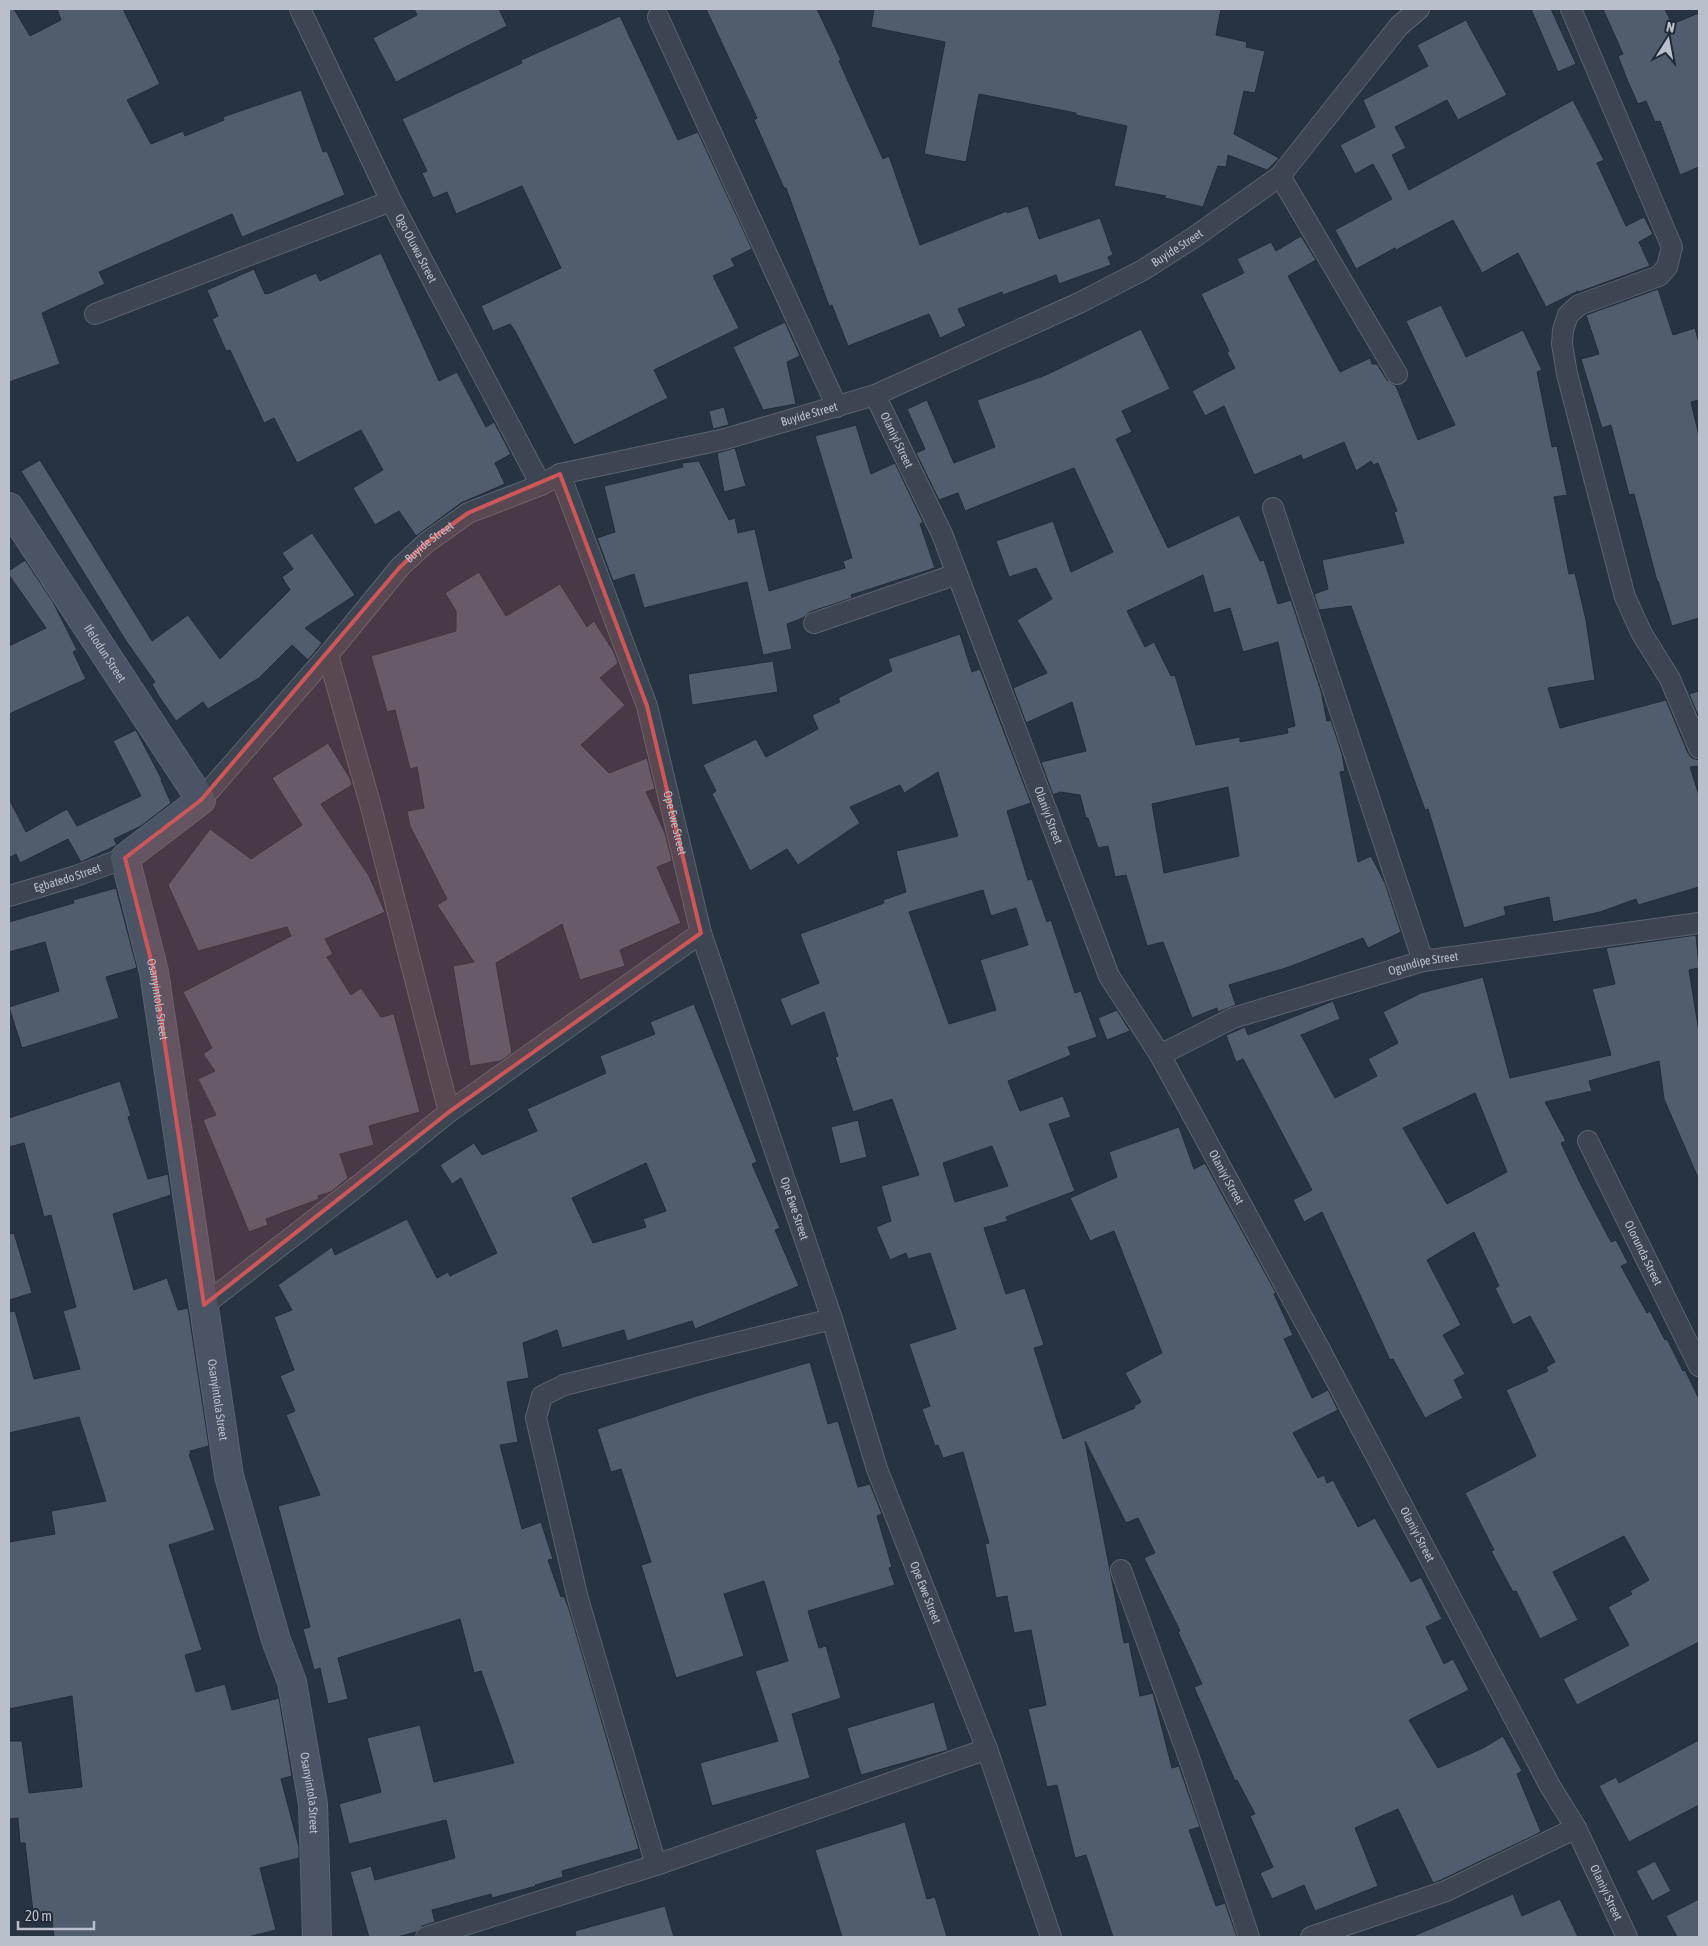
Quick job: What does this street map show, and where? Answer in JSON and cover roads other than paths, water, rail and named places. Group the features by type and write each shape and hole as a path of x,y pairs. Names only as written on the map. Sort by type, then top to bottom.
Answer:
{"street":[{"name":"Ogo Oluwa Street","path":"300,9 391,201 541,484"},
{"name":"Buyide Street","path":"201,800 328,655 400,566 426,543 468,513 541,484 560,474 725,439 875,395 1079,303 1143,270 1193,238 1280,176 1398,26 1419,9"},
{"path":"1571,9 1672,247 1667,267 1660,276 1578,305 1568,315 1563,330 1562,344 1567,374 1625,597 1642,634 1670,680 1699,748"},
{"path":"658,17 837,407"},
{"path":"1280,176 1397,374"},
{"path":"94,314 391,201"},
{"name":"Olaniyi Street","path":"875,395 942,534 1060,842 1109,976 1160,1055 1318,1348 1550,1786 1576,1828 1627,1937"},
{"name":"Ope Ewe Street","path":"560,474 647,706 701,933 832,1319 877,1469 987,1749 1051,1937"},
{"name":"Ifelodun Street","path":"9,508 201,800"},
{"path":"1273,508 1423,961"},
{"path":"814,623 957,574"},
{"path":"328,655 371,807 449,1112"},
{"path":"125,858 201,800"},
{"name":"Egbatedo Street","path":"9,896 76,876 125,858"},
{"name":"Osanyintola Street","path":"125,858 154,972 229,1476 276,1640 292,1682 313,1804 317,1937"},
{"name":"Ogundipe Street","path":"1160,1055 1232,1018 1423,961 1699,923"},
{"path":"204,1305 359,1185 449,1112 701,933"},
{"name":"Olorunda Street","path":"1588,1141 1699,1366"},
{"path":"656,1865 578,1599 536,1418 542,1396 564,1384 832,1319"},
{"path":"1121,1570 1188,1758 1248,1937"},
{"path":"426,1937 656,1865 987,1749"},
{"path":"1311,1937 1446,1891 1576,1828"}]}
